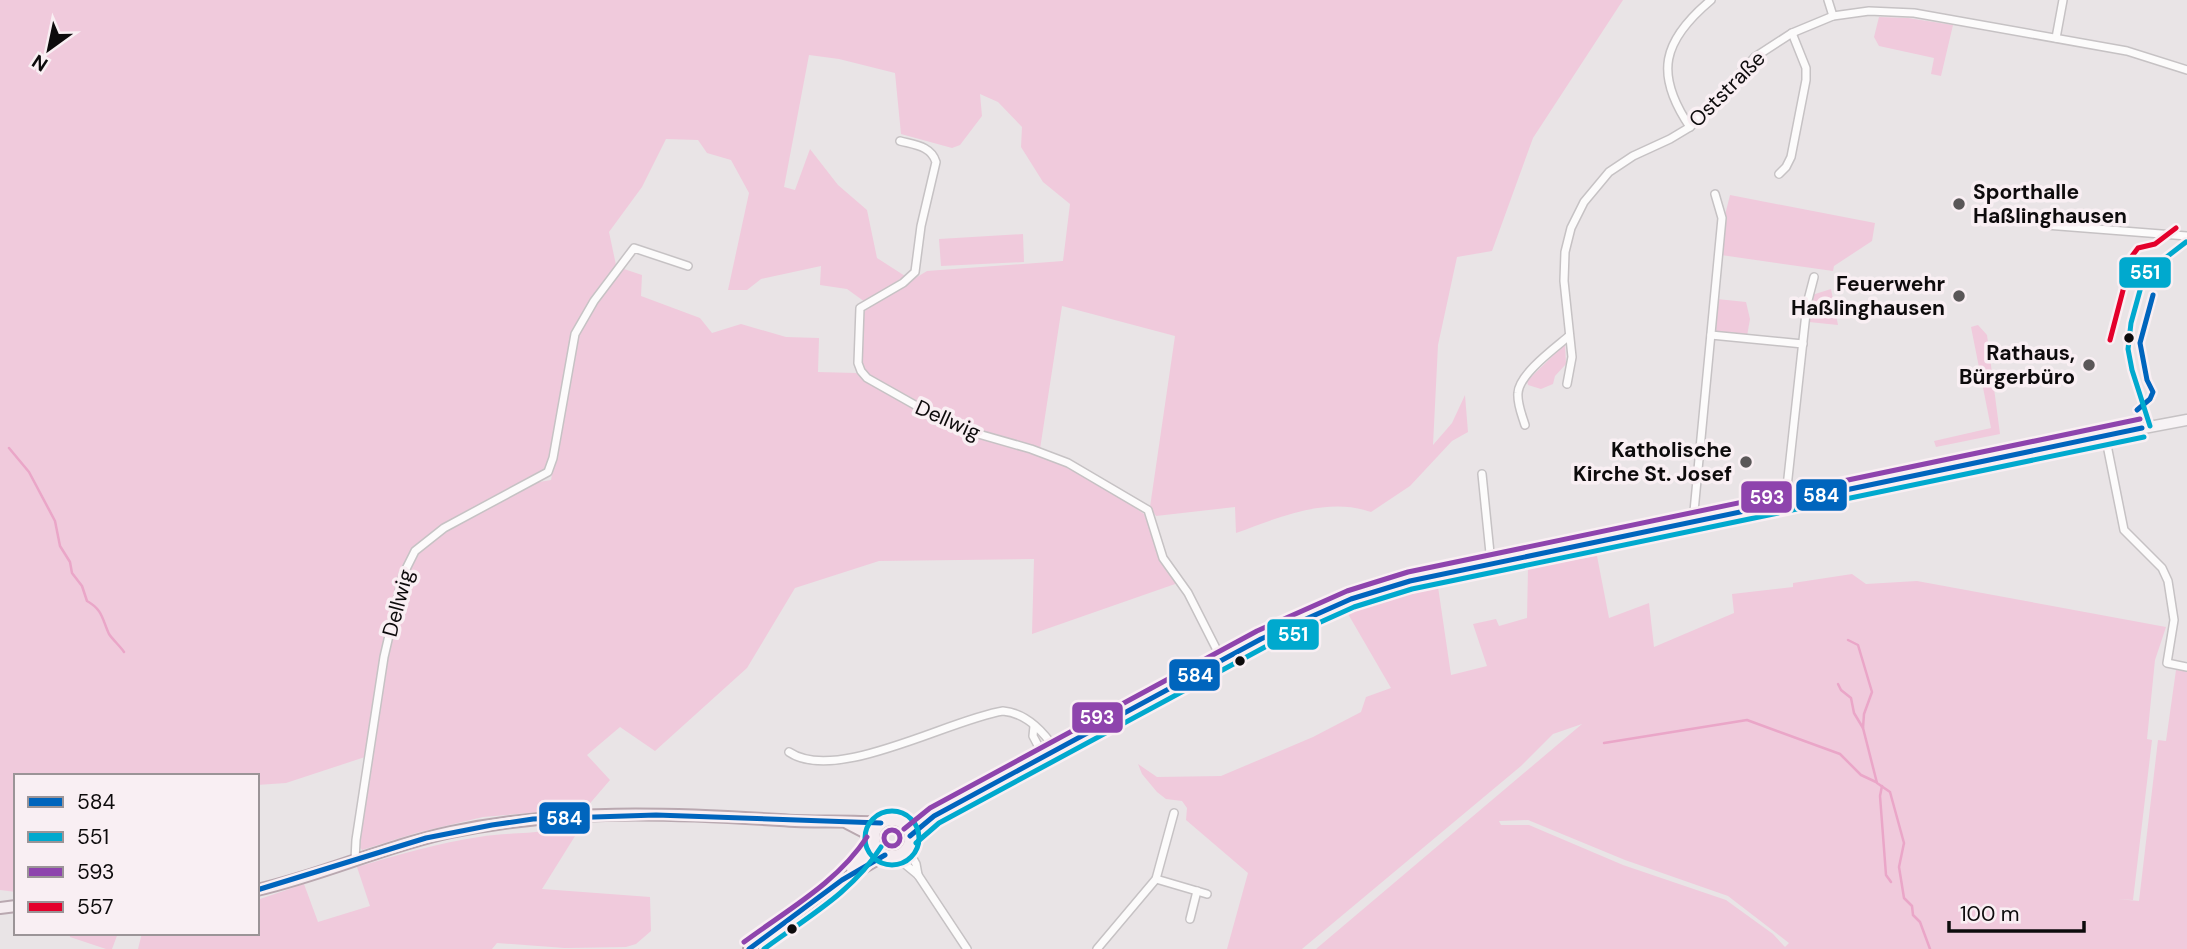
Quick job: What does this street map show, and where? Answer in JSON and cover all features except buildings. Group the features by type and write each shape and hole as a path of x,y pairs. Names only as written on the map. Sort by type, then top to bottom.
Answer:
{"main road":[{"path":"259,889 414,841 482,825 580,814 634,813 881,823 893,820 904,824 934,816 1043,755 1306,618 1410,581 2187,420"},
{"path":"749,949 842,880 909,842 934,816"},
{"path":"844,822 874,839 878,850 890,855"},
{"path":"842,880 870,849 881,823"},
{"path":"904,824 909,842"}],"street":[{"path":"1690,127 1672,97 1668,82 1668,62 1679,33 1711,0"},
{"path":"1828,0 1833,16"},
{"path":"2056,38 2063,0"},
{"name":"Oststraße","path":"1567,384 1572,364 1564,267 1567,241 1577,214 1593,189 1609,172 1633,156 1690,127 1755,57 1792,33 1833,16 1869,11 1914,13 2127,51 2187,70"},
{"path":"1779,174 1790,158 1806,80 1806,68 1792,33"},
{"name":"Dellwig","path":"900,141 925,148 931,152 936,162 920,226 915,272 904,283 860,308 857,351 861,371 875,384 944,423 1068,463 1148,510 1163,558 1197,608 1222,660"},
{"path":"1693,522 1721,218 1715,194"},
{"path":"2020,215 2046,225 2187,236"},
{"name":"Dellwig","path":"355,860 384,657 402,575 415,551 444,528 548,472 575,334 594,301 634,248 688,266"},
{"path":"1789,502 1787,487 1807,304 1814,277"},
{"path":"1711,335 1803,344"},
{"path":"1525,425 1517,395 1520,384 1527,374 1569,336"},
{"path":"2105,435 2122,524 2128,535 2166,575 2172,601 2173,628 2167,663 2187,667"},
{"path":"1482,474 1491,564"},
{"path":"789,752 804,759 872,753 1003,712 1017,714 1044,732 1055,749"},
{"path":"1034,726 1033,736 1043,755"},
{"path":"1097,949 1156,879 1174,813"},
{"path":"909,842 918,875"},
{"path":"890,855 918,875 967,949"},
{"path":"1156,879 1207,894"},
{"path":"1190,919 1196,891"}],"shaded area":[{"path":"0,0 1623,0 1533,138 1492,251 1457,257 1438,345 1433,445 1452,423 1465,395 1468,432 1452,441 1410,486 1371,512 1337,506 1320,508 1285,516 1236,533 1235,507 1156,516 1150,507 1175,336 1062,306 1040,449 957,427 878,384 861,370 863,313 874,303 927,271 1063,261 1070,204 1043,182 1021,147 1022,127 998,102 980,94 982,116 960,145 952,148 901,134 895,73 839,59 809,55 784,187 795,190 810,149 838,185 867,210 877,258 905,276 865,302 847,289 820,285 821,266 761,279 747,290 728,290 749,193 731,160 707,153 698,140 666,139 642,187 609,232 616,265 584,312 570,339 551,457 546,470 521,485 551,480 577,333 621,268 642,275 641,296 700,318 712,333 741,324 786,337 819,338 818,372 856,373 868,383 959,432 1027,451 1071,468 1144,514 1163,562 1178,583 1032,634 1034,559 879,561 795,588 747,668 655,751 620,727 587,755 610,780 586,808 483,817 416,833 362,850 358,845 376,690 365,757 286,783 259,785 259,774 14,774 14,892 0,890"},
{"path":"1879,17 1908,18 1953,25 1941,76 1931,74 1934,58 1879,46 1874,37"},
{"path":"1730,195 1875,223 1872,241 1834,266 1833,271 1721,255 1724,219"},
{"path":"1023,234 1024,262 941,266 939,239"},
{"path":"1831,289 1838,325 1809,322 1812,295"},
{"path":"1717,299 1746,302 1750,319 1747,336 1716,331"},
{"path":"1978,325 1987,335 2000,434 1936,447 1934,441 1991,428 1971,327"},
{"path":"1565,344 1566,364 1555,376 1553,384 1541,389 1528,385 1527,381"},
{"path":"1597,556 1609,618 1649,603 1654,647 1734,613 1732,594 1793,587 1793,583 1852,574 1866,584 1917,581 2166,627 2155,660 2147,739 2152,740 2133,900 2117,899 2139,901 2158,740 2166,741 2176,670 2187,671 2187,949 1316,949 1582,724 1553,734 1521,766 1302,949 1227,949 1248,873 1186,820 1187,808 1182,801 1166,799 1157,792 1142,774 1138,764 1157,777 1221,776 1313,737 1361,712 1366,697 1391,688 1344,607 1437,580 1451,675 1487,666 1473,624 1496,619 1499,626 1527,618 1528,568","holes":["1528,820 1625,860 1728,896 1789,943 1785,947 1773,934 1726,900 1623,865 1529,825 1501,825 1499,821"]},
{"path":"585,820 542,889 650,897 651,931 636,944 626,947 565,948 497,943 492,949 138,949 142,935 259,935 259,899 304,884 318,922 370,906 357,867 448,843 492,835 547,831"},
{"path":"70,935 117,935 112,949"}],"waterway":[{"path":"9,448 29,472 55,521 60,546 70,562 72,573 82,586 87,601 99,611 109,634 124,652"},
{"path":"1848,640 1858,645 1872,692 1864,714 1863,728 1877,783 1890,792 1904,843 1899,867 1904,898 1912,906 1913,915 1920,922 1930,949"},
{"path":"1838,684 1851,698 1854,713 1863,728"},
{"path":"1604,743 1747,720 1840,754 1861,775 1876,782"},
{"path":"1882,786 1880,796 1886,875 1891,882"}],"transit line":[{"name":"557","path":"2110,340 2132,256 2138,248 2155,244 2176,228"},
{"name":"551","path":"2150,426 2128,349 2131,323 2147,265 2164,259 2186,242"},
{"name":"584","path":"2137,410 2150,399 2153,392 2147,380 2140,343 2153,295"},
{"name":"593","path":"904,829 930,808 1257,631 1347,591 1408,572 2140,419"},
{"name":"584","path":"910,836 934,816 1261,639 1351,599 1410,581 2142,428"},
{"name":"551","path":"916,843 939,823 1265,647 1354,607 1412,589 2144,437"},
{"name":"551","path":"892,811 911,819 919,838 911,857 892,865 873,857 865,838 873,819 892,811"},
{"name":"584","path":"259,889 426,838 533,819 656,815 881,823"},
{"name":"593","path":"889,830 895,830 900,838 898,844 889,846 884,841 884,835 889,830"},
{"name":"593","path":"744,942 826,882 867,837"},
{"name":"551","path":"764,949 843,891 870,863 881,847"},
{"name":"584","path":"749,949 842,880 885,855"}],"place":[{"name":"Sporthalle Haßlinghausen","path":"1959,204"},
{"name":"Feuerwehr Haßlinghausen","path":"1959,296"},
{"name":"Rathaus, Bürgerbüro","path":"2089,365"},
{"name":"Katholische Kirche St. Josef","path":"1746,462"}]}
